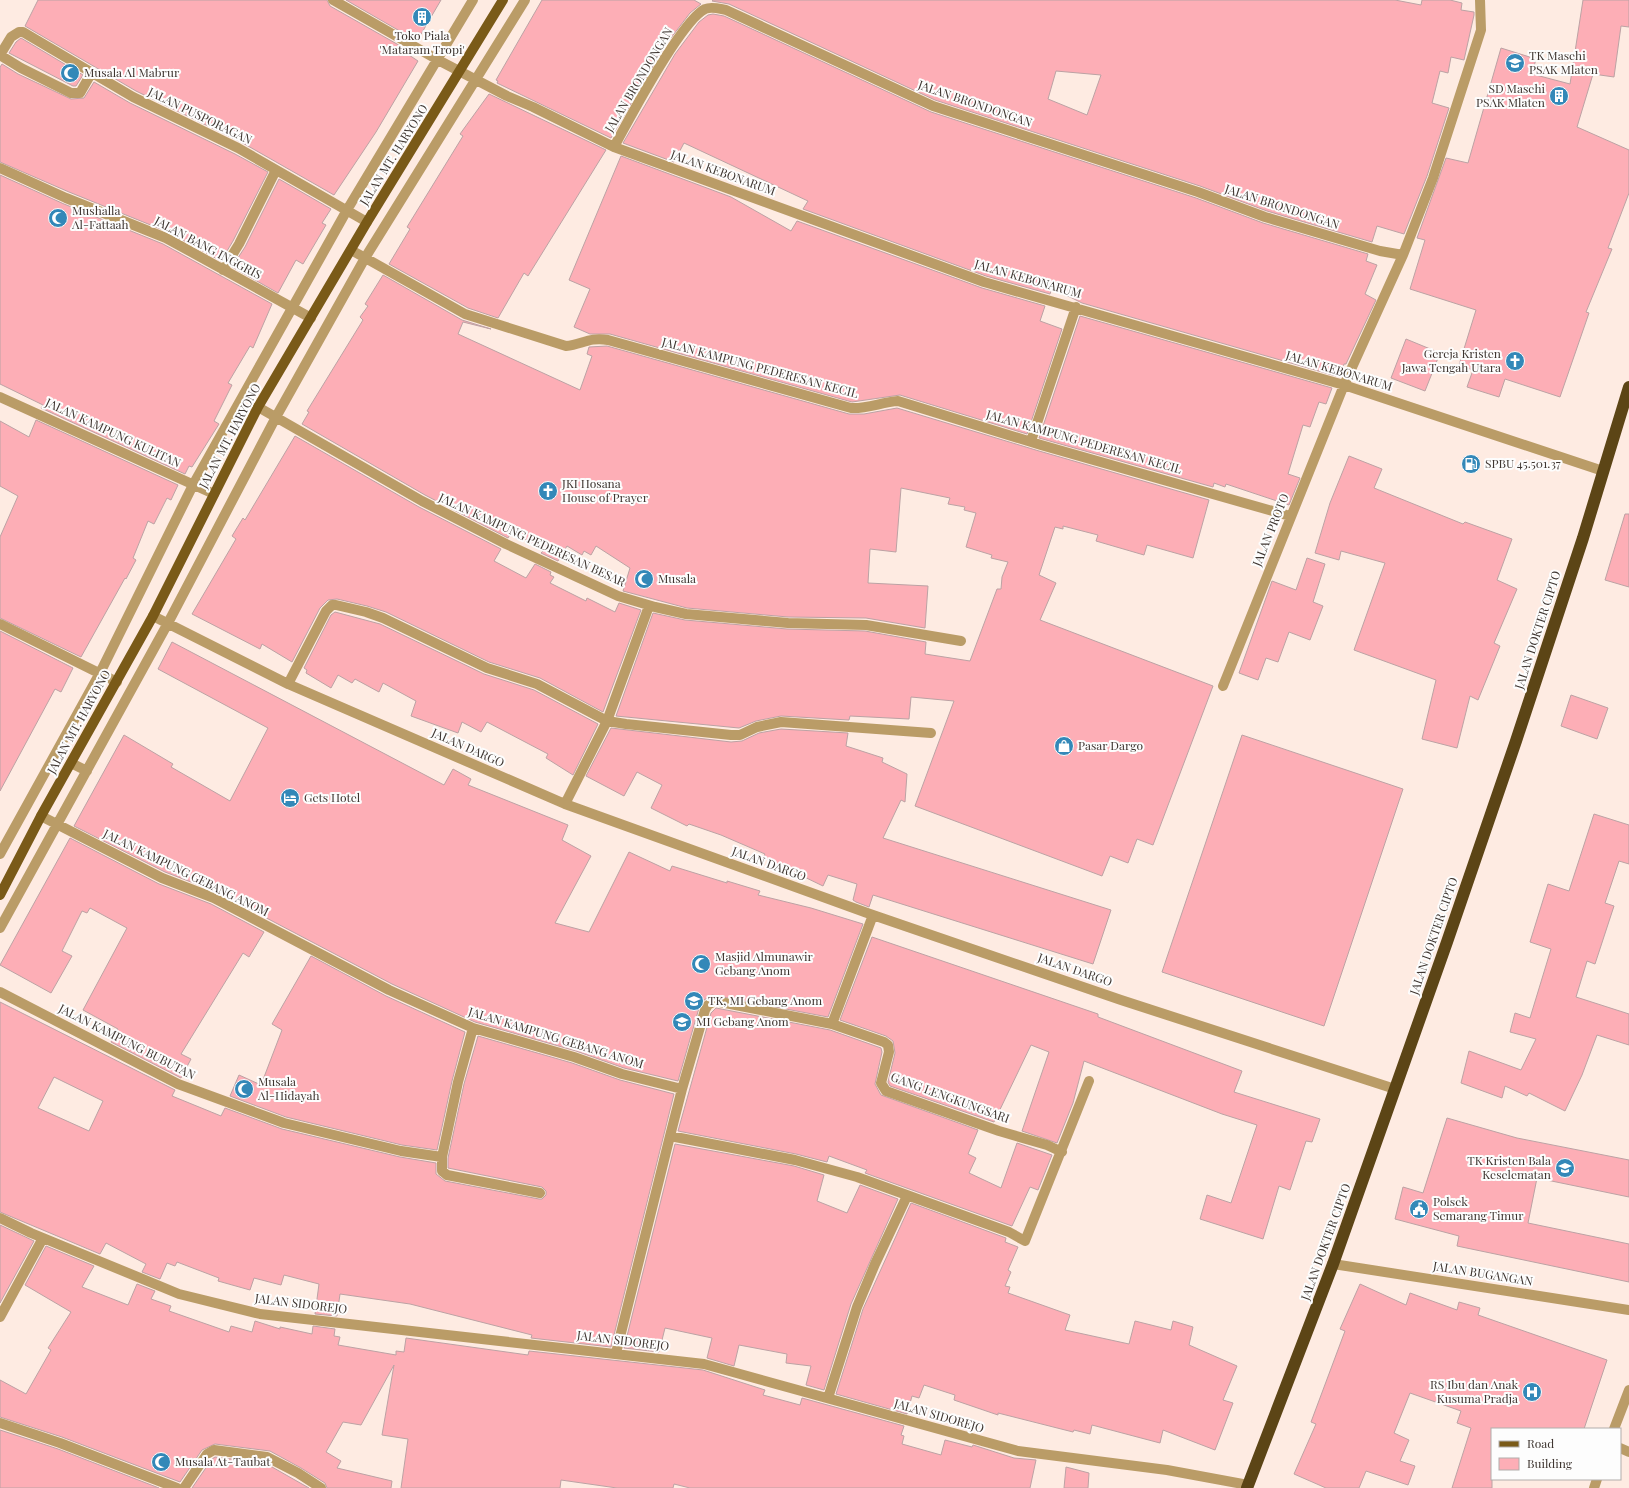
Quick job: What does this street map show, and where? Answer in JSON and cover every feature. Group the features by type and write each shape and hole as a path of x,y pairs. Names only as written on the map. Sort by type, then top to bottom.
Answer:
{"highway":[{"name":"JALAN DOKTER CIPTO","path":"1247,1487 1333,1264 1516,742 1583,538 1629,387"}],"main road":[{"name":"JALAN MT. HARYONO","path":"0,895 41,816 153,616 258,407 367,222 503,0"}],"street":[{"name":"JALAN KEBONARUM","path":"333,0 475,80 614,146 984,282 1076,306 1344,385 1603,471"},
{"path":"0,854 100,674 193,485 347,210 473,0"},
{"path":"0,928 3,917 58,824 168,624 276,417 365,258 525,0"},
{"name":"JALAN PROTO","path":"1223,686 1290,516 1344,385 1402,255 1433,178 1481,30 1480,0"},
{"name":"JALAN BRONDONGAN","path":"614,146 640,100 692,19 706,9 716,8 726,10 933,106 1198,192 1266,217 1380,251 1402,255"},
{"name":"JALAN PUSPORAGAN","path":"92,72 80,93 71,93 21,68 0,55 11,37 19,32 92,72 133,97 238,148 367,222"},
{"name":"JALAN BANG INGGRIS","path":"0,168 66,198 166,238 311,318"},
{"path":"223,270 239,244 276,170"},
{"name":"JALAN KAMPUNG PEDERESAN KECIL","path":"351,250 465,314 566,346 575,345 591,339 608,340 843,406 861,409 886,402 898,401 1290,516"},
{"path":"1031,441 1076,306"},
{"name":"JALAN KAMPUNG KULITAN","path":"0,397 214,494"},
{"name":"JALAN KAMPUNG PEDERESAN BESAR","path":"258,407 416,498 506,544 618,596 649,606 686,614 758,621 866,625 961,641"},
{"path":"288,684 326,611 332,605 336,605 366,612 383,618 487,668 537,684 607,720 626,724 731,735 740,735 757,727 781,722 931,734"},
{"path":"565,804 607,720 649,606"},
{"name":"JALAN DARGO","path":"153,616 288,684 565,804 873,915 1121,1000 1395,1089"},
{"path":"0,624 117,682"},
{"path":"71,763 87,771"},
{"name":"JALAN KAMPUNG GEBANG ANOM","path":"41,816 162,878 214,898 389,990 473,1028 574,1057 622,1074 682,1089"},
{"path":"616,1353 682,1089 705,1010 708,1005 715,1001 832,1024 873,915"},
{"name":"JALAN KAMPUNG BUBUTAN","path":"0,992 178,1084 284,1123 401,1151 442,1157"},
{"name":"GANG LENGKUNGSARI","path":"832,1024 884,1042 888,1045 889,1052 881,1083 886,1091 999,1131 1047,1145 1062,1152"},
{"path":"473,1028 458,1082 442,1157 442,1171 448,1175 540,1193"},
{"path":"670,1136 795,1160 871,1181 908,1196 1009,1232 1025,1241 1062,1152 1089,1081"},
{"path":"828,1398 857,1307 875,1264 908,1196"},
{"name":"JALAN SIDOREJO","path":"0,1218 43,1238 179,1294 260,1314 704,1364 1018,1451 1167,1470 1247,1487"},
{"path":"0,1318 43,1238"},
{"name":"JALAN BUGANGAN","path":"1333,1264 1629,1310"},
{"path":"1614,1428 1629,1390"},
{"path":"0,1423 88,1453 177,1488"},
{"path":"184,1488 207,1454 214,1450 267,1457 298,1473 321,1488"}],"building":[{"path":"38,0 327,0 330,6 411,52 409,55 418,61 376,132 334,195 241,142 136,91 25,26"},
{"path":"346,0 441,0 417,41"},
{"path":"542,0 694,0 701,4 690,13 664,47 611,138 497,83 498,81 496,80"},
{"path":"1395,0 1421,5 1422,0 1450,0 1462,3 1461,10 1474,12 1474,15 1464,60 1451,57 1448,73 1440,71 1432,103 1449,108 1427,176 1404,234 1377,226 1372,242 1267,211 1200,186 935,100 729,4 712,1","holes":["1056,71 1101,75 1087,115 1048,99"]},
{"path":"1583,0 1629,0 1629,27 1621,26 1614,77 1593,74 1577,127 1629,150 1629,193 1608,248 1612,249 1586,312 1589,313 1560,397 1505,379 1499,397 1467,387 1473,370 1459,365 1476,310 1410,289 1425,240 1417,238 1446,158 1468,163 1501,48 1536,59 1532,74 1570,84"},
{"path":"713,14 724,16 931,112 1196,198 1263,223 1368,254 1366,261 1377,265 1365,294 1376,300 1346,364 1344,364 1342,371 1338,370 1336,376 1082,303 1052,288 1050,294 986,276 803,209 808,201 684,143 674,162 623,143 675,54 699,22 708,15"},
{"path":"21,38 83,75 76,86 73,86 9,53 16,42"},
{"path":"2,64 18,74 71,99 84,98 94,82 130,103 235,154 268,172 233,241 221,261 168,232 0,162 0,67"},
{"path":"489,94 606,150 528,276 524,273 498,318 468,308 389,264 410,229 407,227 463,136 460,134"},
{"path":"621,156 731,197 791,231 797,221 982,288 1045,306 1040,321 1062,329 1027,434 900,395 852,402 610,334 590,334 574,327 590,289 569,280"},
{"path":"0,175 64,204 163,244 272,304 253,348 250,346 228,383 232,385 214,421 219,424 192,467 189,466 185,474 41,408 43,405 0,384"},
{"path":"279,179 331,209 322,223 326,225 303,264 296,260 278,293 232,267 245,247"},
{"path":"383,275 462,320 491,329 463,322 458,334 580,390 592,356 587,354 589,347 607,346 849,414 864,414 897,408 1209,500 1193,558 1147,545 1144,555 1096,541 1098,535 1063,526 1063,529 1055,527 1039,575 1056,583 1040,620 1213,686 1153,845 1137,839 1128,863 1110,856 1102,876 915,806 954,701 911,697 909,719 850,716 849,720 781,716 756,721 739,728 616,716 653,613 685,620 787,629 865,631 926,642 925,654 970,661 997,589 1001,589 1002,577 1008,562 991,558 992,555 966,547 976,513 964,510 965,507 948,504 950,498 901,488 896,552 870,549 868,583 928,586 925,628 866,618 788,617 687,608 623,591 630,568 596,546 591,555 584,551 582,555 567,546 558,561 541,553 543,551 512,531 508,538 425,495 302,424 309,412 307,411 363,320 360,317 368,306 365,304"},
{"path":"1080,316 1332,388 1326,404 1319,402 1310,427 1303,425 1288,474 1300,478 1289,505 1226,484 1225,487 1214,483 1213,487 1039,438"},
{"path":"1406,339 1440,353 1425,391 1391,378"},
{"path":"36,420 178,485 171,500 167,498 154,524 148,521 133,558 136,560 81,657 0,618 0,537 18,496 0,486 0,421 29,437"},
{"path":"295,436 419,507 501,549 494,561 526,578 535,564 551,572 550,575 554,577 550,583 586,601 587,598 615,612 619,603 641,610 603,712 540,678 489,662 386,612 367,606 337,599 328,600 320,608 292,662 262,644 260,649 192,614 236,539 232,536 243,518 245,520"},
{"path":"1349,456 1382,469 1374,488 1463,524 1465,522 1512,539 1497,580 1517,589 1494,643 1500,646 1478,700 1470,696 1457,748 1422,739 1436,680 1354,650 1385,563 1341,551 1339,560 1315,553 1330,503"},
{"path":"1625,514 1629,514 1629,587 1605,580"},
{"path":"1307,558 1325,564 1313,602 1323,606 1310,640 1289,632 1278,662 1266,658 1258,680 1239,673 1272,581 1296,590"},
{"path":"335,612 380,624 484,674 534,690 598,724 573,775 546,758 548,754 487,722 481,732 462,722 458,733 411,716 416,701 383,683 379,692 355,679 352,683 338,675 331,688 306,673 307,670 304,668 331,615"},
{"path":"0,631 73,668 61,692 55,689 0,791"},
{"path":"172,642 444,785 453,769 471,779 468,785 568,825 562,840 591,856 555,923 589,932 629,852 670,871 672,866 727,883 727,881 760,891 758,895 811,908 863,924 828,1017 712,995 704,1000 699,1008 678,1081 624,1068 576,1051 475,1022 392,984 217,892 165,872 74,826 124,735 173,764 171,767 230,801 268,728 158,669"},
{"path":"1571,695 1608,708 1597,739 1561,726"},
{"path":"611,728 731,742 742,741 759,733 781,729 848,733 846,746 883,758 882,762 907,774 905,802 901,800 883,838 1111,910 1093,964 873,895 869,907 856,902 853,900 857,884 828,875 823,886 763,857 765,854 721,835 689,824 687,826 651,808 662,785 637,772 624,796 586,776"},
{"path":"1242,735 1403,789 1324,1026 1162,972"},
{"path":"1594,814 1629,825 1629,864 1619,861 1605,903 1614,906 1595,964 1587,961 1576,997 1629,1014 1629,1045 1597,1035 1582,1075 1565,1111 1529,1093 1527,1096 1505,1086 1502,1098 1461,1083 1469,1051 1521,1070 1536,1039 1510,1032 1515,1013 1530,1018 1551,949 1530,942 1548,884 1569,891"},
{"path":"70,838 159,884 211,904 264,932 249,957 243,953 181,1054 191,1059 181,1078 111,1042 118,1029 83,1010 127,928 90,908 87,913 82,911 62,951 72,956 51,993 0,965"},
{"path":"872,937 1098,1014 1098,1017 1242,1071 1234,1092 1320,1119 1312,1142 1306,1141 1290,1190 1279,1186 1263,1239 1200,1219 1207,1195 1231,1203 1257,1125 1222,1114 1084,1061 1073,1103 1057,1143 1022,1131 1049,1052 1031,1045 994,1122 890,1086 888,1082 895,1053 893,1041 886,1036 840,1020"},
{"path":"311,956 386,996 465,1032 452,1081 437,1150 402,1145 286,1117 230,1096 239,1075 261,1085 282,1030 272,1024"},
{"path":"0,1002 175,1090 172,1096 221,1116 225,1108 282,1129 400,1157 436,1163 436,1174 445,1181 539,1199 542,1199 546,1195 546,1191 542,1187 448,1168 448,1158 464,1084 478,1036 572,1063 620,1080 674,1094 611,1347 531,1338 532,1335 410,1304 340,1294 337,1316 315,1314 319,1284 284,1275 281,1285 254,1278 250,1290 218,1281 219,1278 177,1262 175,1266 167,1263 160,1279 142,1272 146,1264 106,1243 100,1254 0,1212","holes":["54,1077 103,1101 89,1131 38,1108"]},
{"path":"716,1008 830,1030 881,1048 882,1052 875,1084 881,1095 978,1130 968,1154 976,1158 969,1173 1001,1188 1017,1143 1052,1155 1038,1190 1030,1187 1012,1226 865,1173 867,1170 829,1156 827,1162 796,1154 678,1131 711,1013"},
{"path":"1447,1118 1517,1138 1629,1160 1629,1197 1537,1178 1528,1223 1629,1244 1629,1282 1457,1246 1459,1236 1395,1219 1403,1187 1423,1193"},
{"path":"675,1144 794,1166 824,1175 817,1201 847,1213 860,1185 898,1199 851,1304 824,1390 806,1385 811,1366 786,1363 787,1354 739,1345 734,1366 707,1358 712,1338 665,1328 659,1352 624,1348"},
{"path":"911,1203 1006,1238 1005,1242 1018,1247 1008,1270 1011,1272 1005,1286 1010,1287 1008,1293 1070,1315 1065,1330 1129,1344 1135,1321 1171,1330 1173,1321 1193,1327 1189,1345 1237,1366 1223,1400 1233,1403 1215,1450 1163,1430 1160,1443 1092,1425 1090,1434 1074,1430 1073,1432 998,1413 998,1415 954,1400 955,1395 924,1385 919,1398 912,1396 907,1414 836,1394 863,1309"},
{"path":"0,1225 34,1241 0,1303"},
{"path":"46,1246 94,1266 82,1287 128,1305 137,1284 155,1291 151,1299 171,1306 169,1311 229,1332 231,1326 252,1332 255,1321 280,1329 280,1327 312,1334 313,1326 335,1329 334,1336 340,1337 338,1345 396,1355 396,1351 404,1352 406,1338 528,1355 529,1351 703,1370 765,1390 763,1395 800,1405 802,1398 904,1426 901,1435 904,1436 902,1444 941,1455 945,1440 972,1447 973,1445 1014,1458 1036,1460 1030,1488 690,1488 674,1484 673,1488 617,1488 561,1480 560,1488 401,1488 408,1439 382,1435 394,1365 361,1425 343,1422 326,1452 341,1461 337,1468 392,1481 391,1488 327,1488 325,1483 270,1451 215,1444 202,1450 180,1482 62,1437 0,1417 0,1380 26,1394 51,1350 48,1348 71,1312 25,1285"},
{"path":"1360,1284 1406,1305 1410,1293 1457,1310 1459,1302 1480,1308 1478,1315 1607,1360 1584,1428 1491,1428 1492,1488 1452,1488 1471,1428 1457,1423 1461,1411 1410,1393 1394,1433 1409,1440 1400,1461 1415,1466 1408,1485 1366,1471 1359,1488 1326,1488 1294,1474 1316,1424 1311,1422 1345,1331 1340,1329"},
{"path":"0,1430 58,1449 159,1488 0,1488"},
{"path":"215,1457 265,1463 309,1488 192,1488 212,1459"},
{"path":"1066,1467 1089,1473 1088,1488 1064,1488"}],"place":[{"name":"Toko Piala 'Mataram Tropi'","path":"422,17"},
{"name":"TK Masehi PSAK Mlaten","path":"1515,63"},
{"name":"Musala Al Mabrur","path":"70,73"},
{"name":"SD Masehi PSAK Mlaten","path":"1559,96"},
{"name":"Mushalla Al-Fattaah","path":"58,218"},
{"name":"Gereja Kristen Jawa Tengah Utara","path":"1515,361"},
{"name":"SPBU 45.501.37","path":"1471,464"},
{"name":"JKI Hosana House of Prayer","path":"548,491"},
{"name":"Musala","path":"644,579"},
{"name":"Pasar Dargo","path":"1064,746"},
{"name":"Gets Hotel","path":"290,798"},
{"name":"Masjid Almunawir Gebang Anom","path":"701,964"},
{"name":"TK, MI Gebang Anom","path":"694,1001"},
{"name":"MI Gebang Anom","path":"682,1022"},
{"name":"Musala Al-Hidayah","path":"244,1089"},
{"name":"TK Kristen Bala Keselematan","path":"1565,1168"},
{"name":"Polsek Semarang Timur","path":"1419,1209"},
{"name":"RS Ibu dan Anak Kusuma Pradja","path":"1532,1392"},
{"name":"Musala At-Taubat","path":"161,1462"}]}
